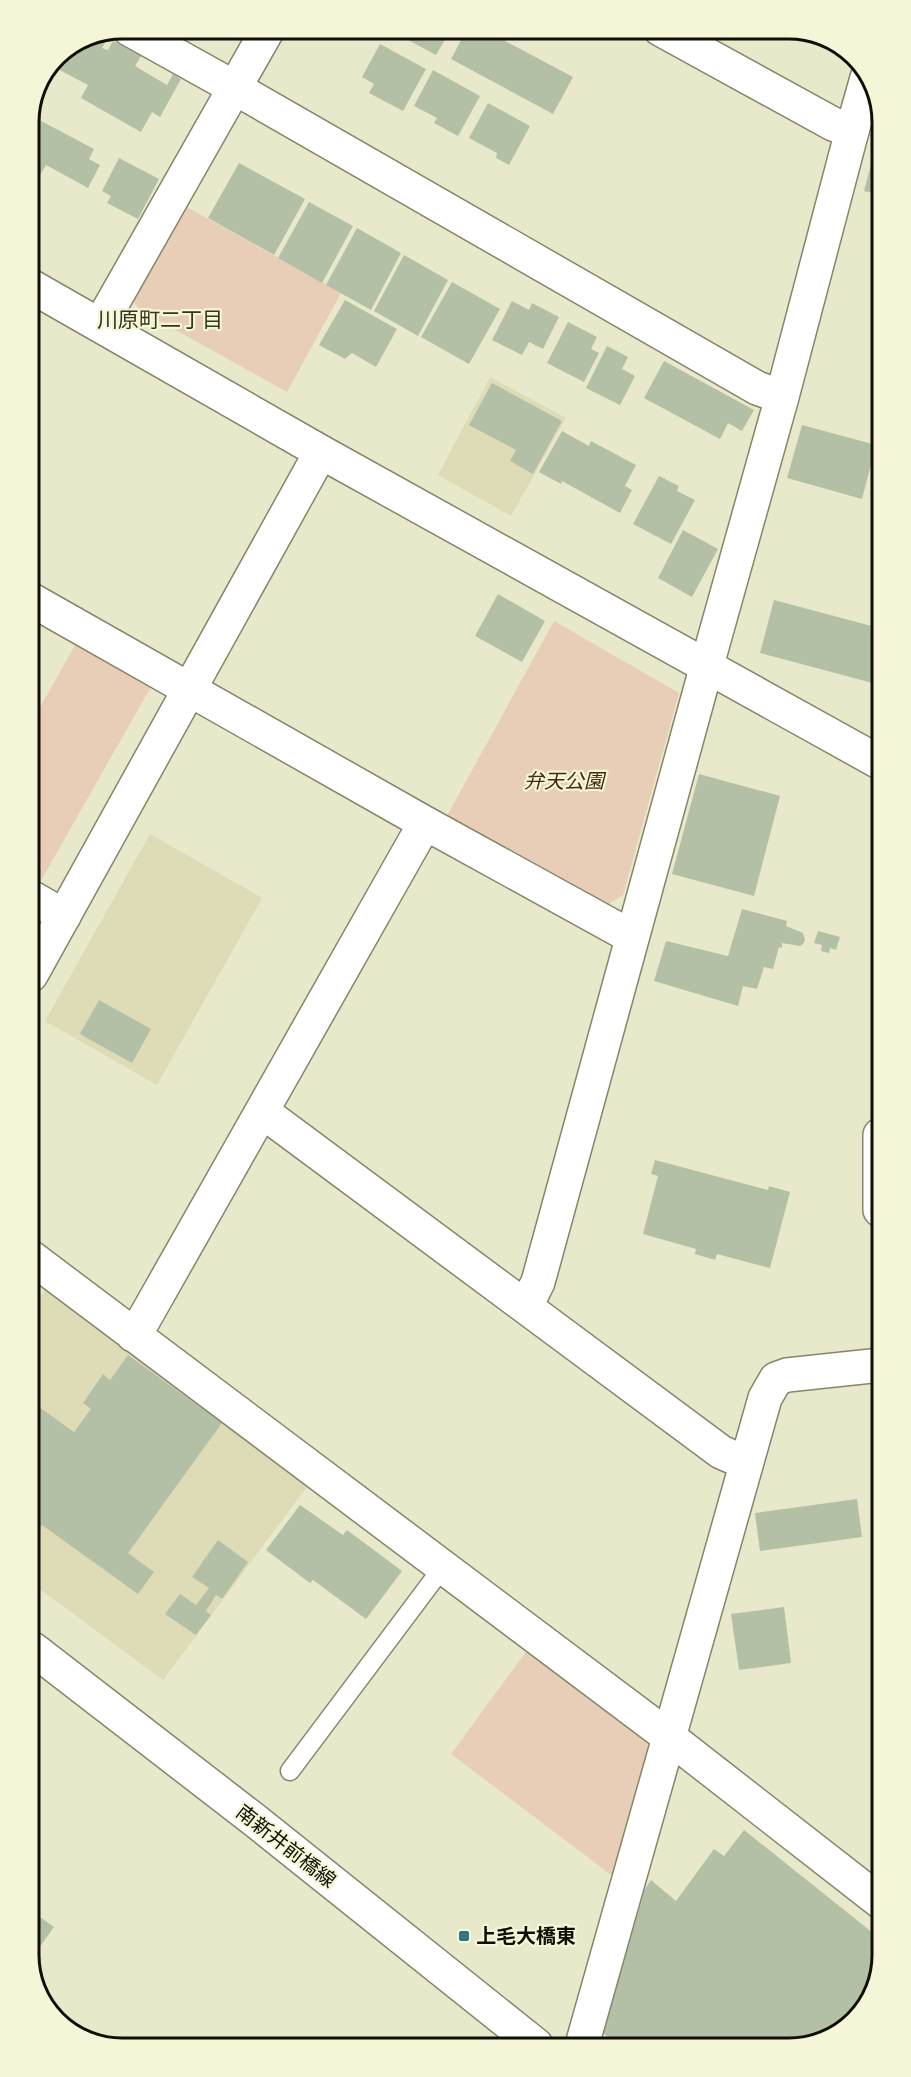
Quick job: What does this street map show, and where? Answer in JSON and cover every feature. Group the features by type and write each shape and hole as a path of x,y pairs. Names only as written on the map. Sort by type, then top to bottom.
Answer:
{"street":[{"path":"149,39 757,388 782,397"},
{"path":"100,325 262,39"},
{"path":"678,39 833,124 852,131"},
{"path":"526,1306 538,1282 782,397 864,88"},
{"path":"39,291 321,452 872,758"},
{"path":"39,961 321,452"},
{"path":"39,604 632,937"},
{"path":"134,1335 263,1112 425,822"},
{"path":"39,902 64,916"},
{"path":"263,1112 722,1452 746,1462"},
{"path":"39,1263 669,1737 872,1895"},
{"path":"584,2038 765,1398 776,1378 872,1366"},
{"name":"南新井前橋線","path":"39,1654 257,1822 527,2038"}],"lane":[{"path":"290,1771 443,1567"}],"shaded area":[{"path":"490,377 566,418 511,516 438,475"},
{"path":"150,834 262,898 157,1085 45,1021"},
{"path":"47,1287 309,1484 163,1680 39,1588 39,1299"}],"green space":[{"path":"185,206 341,293 287,392 140,310 133,301"},
{"name":"弁天公園","path":"554,621 679,693 623,895 607,905 447,816"},
{"path":"77,642 152,685 39,884 39,709"},
{"path":"529,1648 645,1737 649,1751 614,1877 451,1754"}],"building":[{"path":"406,39 445,39 436,55"},
{"path":"462,39 506,39 505,41 573,77 553,114 451,59"},
{"path":"106,41 102,48 108,50 113,41 141,56 135,66 167,85 173,74 181,79 160,117 152,112 141,132 81,98 88,85 58,69 81,50"},
{"path":"380,44 426,69 403,111 369,93 374,84 362,77"},
{"path":"433,70 480,96 458,136 434,123 437,118 414,106"},
{"path":"488,103 530,126 509,165 496,158 497,153 469,138"},
{"path":"39,120 94,149 89,159 100,165 88,188 46,165 40,175"},
{"path":"119,158 159,179 138,219 107,203 111,196 102,191"},
{"path":"872,161 872,193 864,191"},
{"path":"239,163 305,199 274,255 208,218"},
{"path":"309,202 353,226 322,283 278,258"},
{"path":"357,228 401,253 371,310 326,285"},
{"path":"404,255 448,280 418,336 374,311"},
{"path":"452,282 500,309 469,364 421,337"},
{"path":"345,300 397,329 376,367 352,353 345,359 319,345"},
{"path":"512,301 529,310 532,303 559,317 543,349 529,342 522,355 492,340"},
{"path":"568,322 597,337 591,349 599,353 584,382 547,363"},
{"path":"607,346 628,357 622,369 635,376 620,405 586,388"},
{"path":"664,361 754,410 742,431 728,423 720,439 644,398"},
{"path":"492,383 562,421 533,474 510,461 516,450 469,425"},
{"path":"802,425 872,444 872,460 862,499 787,478"},
{"path":"562,431 589,446 591,441 636,465 625,486 632,490 620,513 562,481 561,484 539,472"},
{"path":"659,476 679,486 677,491 695,500 671,544 633,524"},
{"path":"683,530 718,549 692,597 658,578"},
{"path":"498,594 545,621 522,662 475,636"},
{"path":"774,600 872,626 872,683 760,653"},
{"path":"699,774 780,796 754,896 672,874"},
{"path":"742,909 787,921 786,926 803,933 805,940 800,946 782,943 773,969 764,967 757,989 743,986 738,1006 654,981 666,941 728,956"},
{"path":"818,931 840,937 836,950 830,948 829,953 821,951 822,945 814,943"},
{"path":"99,1000 151,1029 132,1063 80,1034"},
{"path":"655,1160 768,1190 769,1186 790,1192 770,1268 717,1254 715,1260 695,1254 696,1249 643,1234 658,1176 651,1174"},
{"path":"128,1355 222,1423 128,1553 154,1572 138,1594 42,1525 39,1529 39,1407 74,1432 91,1409 83,1403 103,1374 110,1380"},
{"path":"857,1499 862,1537 760,1551 755,1513"},
{"path":"300,1505 343,1535 347,1530 402,1571 366,1619 313,1580 310,1583 266,1550"},
{"path":"218,1540 248,1562 222,1599 216,1595 206,1611 211,1615 196,1635 165,1614 180,1594 196,1605 209,1588 192,1577"},
{"path":"784,1607 791,1663 739,1670 731,1614"},
{"path":"744,1830 872,1932 872,1955 868,1981 858,2001 851,2010 830,2027 815,2034 800,2037 609,2038 603,2033 645,1889 651,1880 676,1901 714,1849 724,1856"},
{"path":"39,1916 54,1927 39,1948"}],"place":[{"name":"上毛大橋東","path":"464,1936"}],"district":[{"name":"川原町二丁目","path":"160,320"}]}
